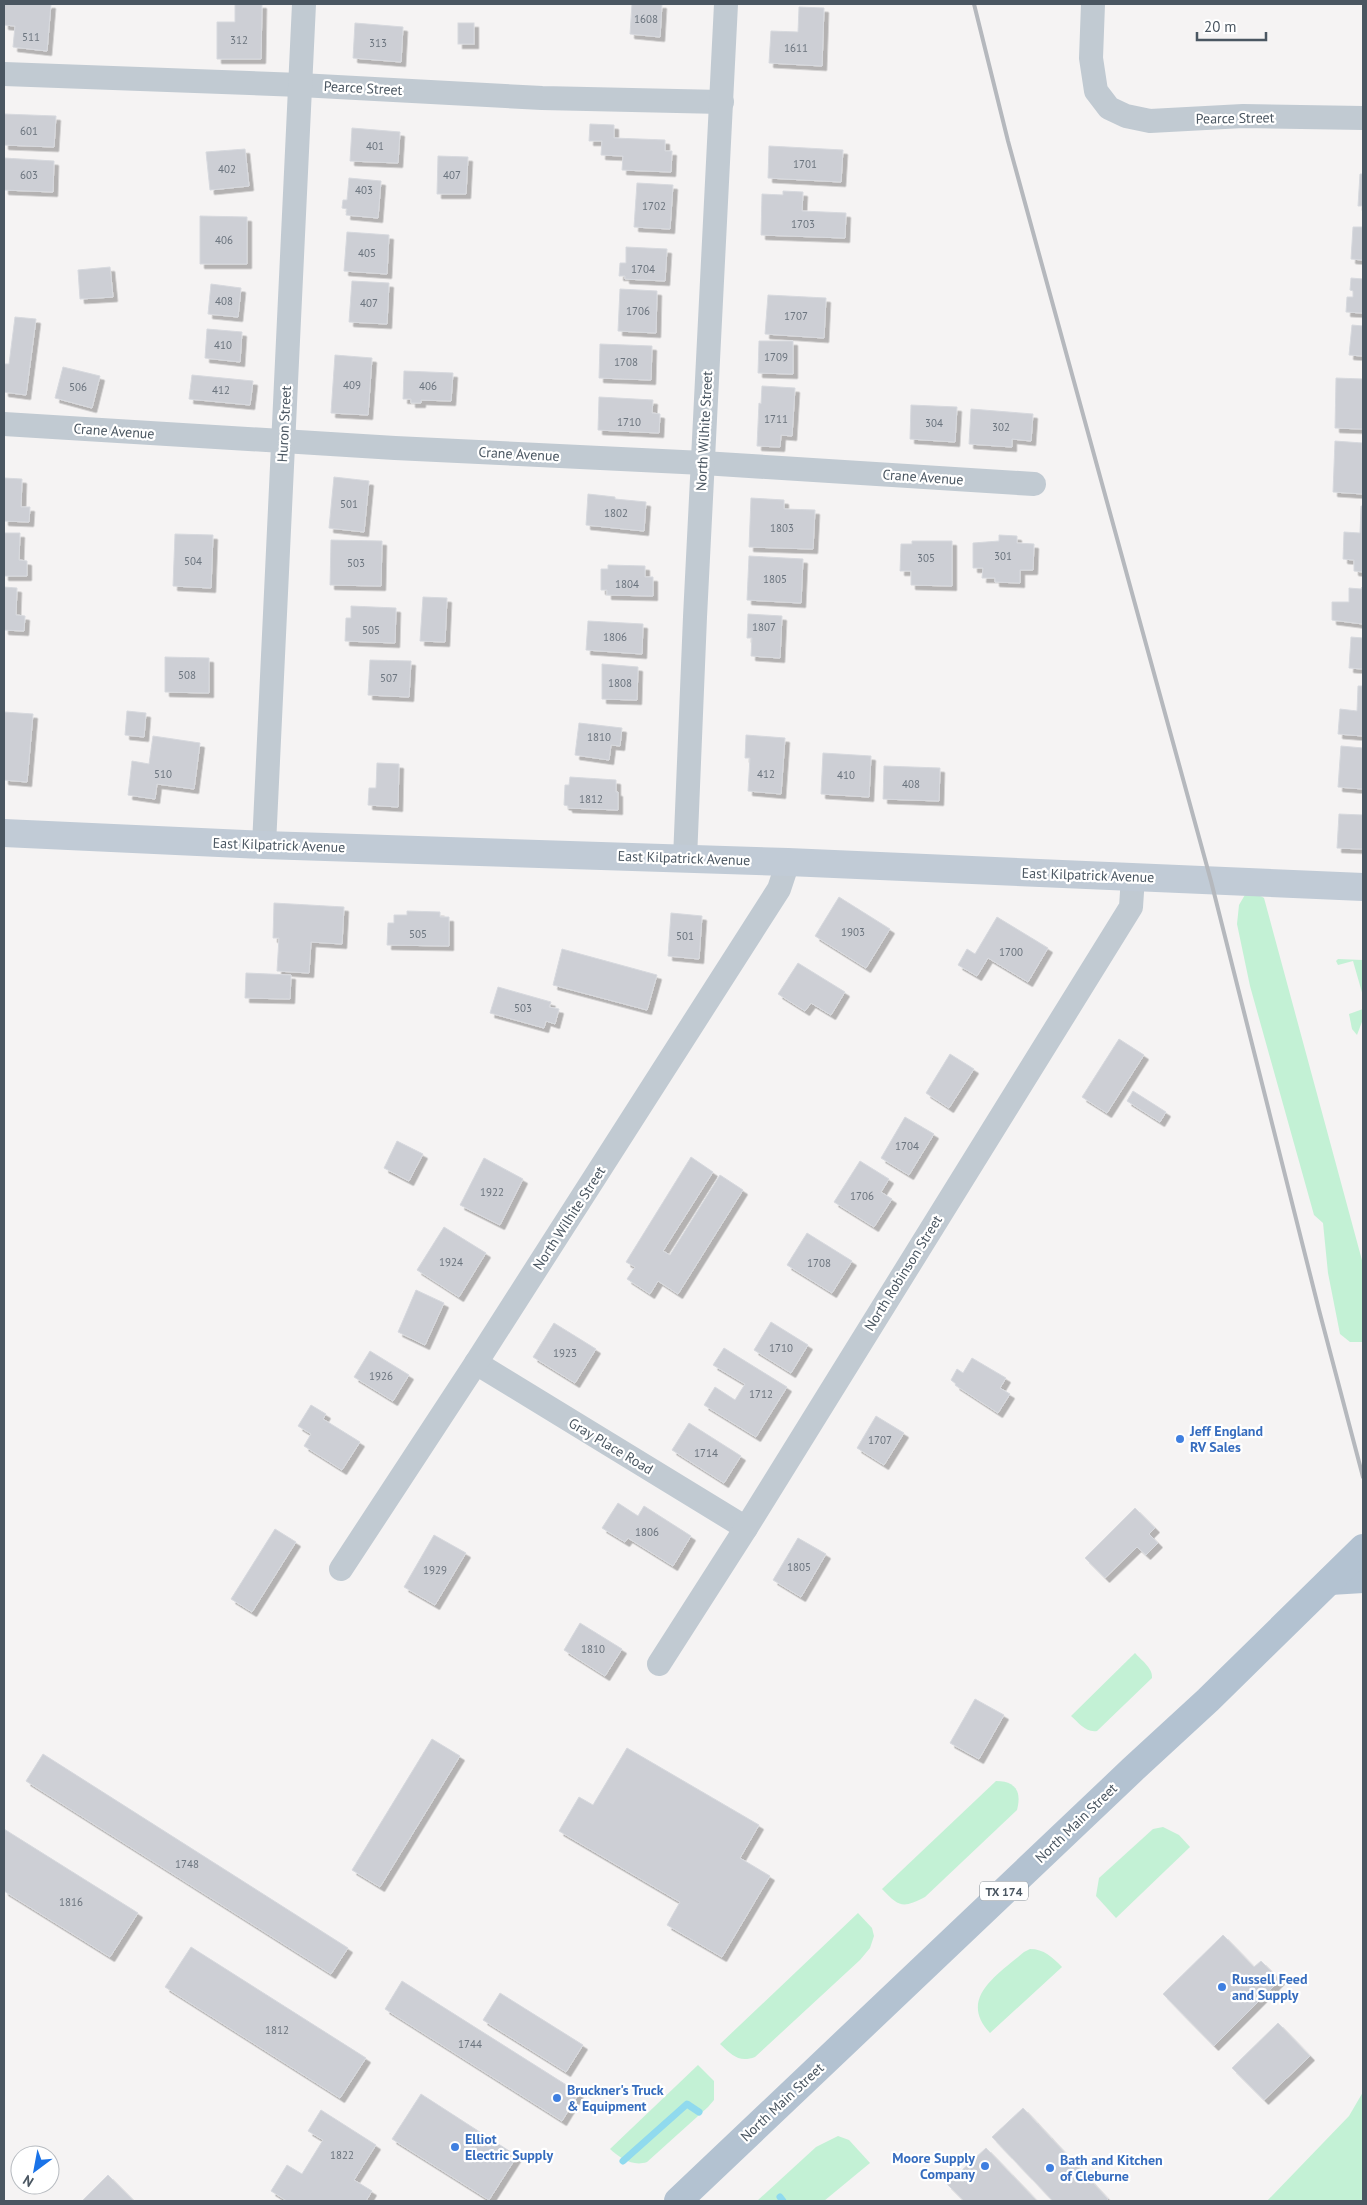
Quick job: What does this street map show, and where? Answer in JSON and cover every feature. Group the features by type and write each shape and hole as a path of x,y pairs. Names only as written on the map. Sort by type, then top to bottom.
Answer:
{"main road":[{"name":"North Main Street","path":"678,2201 1208,1700 1363,1548"},
{"path":"1330,1581 1363,1579"}],"street":[{"name":"Huron Street","path":"264,845 278,517 284,441 304,4"},
{"name":"North Wilhite Street","path":"685,859 726,4"},
{"name":"Pearce Street","path":"1093,4 1091,58 1096,91 1109,108 1126,116 1150,121 1243,116 1363,118"},
{"name":"Pearce Street","path":"4,74 300,85 542,98 722,102"},
{"name":"Crane Avenue","path":"4,424 703,463 1034,484"},
{"name":"East Kilpatrick Avenue","path":"4,833 264,845 788,862 1363,887"},
{"name":"North Wilhite Street","path":"341,1569 476,1363 779,889 788,862"},
{"name":"North Robinson Street","path":"659,1664 746,1528 1131,906 1133,877"},
{"name":"Gray Place Road","path":"476,1363 746,1528"}],"green space":[{"path":"1246,893 1257,894 1264,898 1363,1264 1363,1342 1350,1342 1340,1334 1328,1273 1323,1223 1314,1215 1250,986 1237,924 1239,905"},
{"path":"1338,959 1363,960 1363,996 1353,961 1338,965 1336,961"},
{"path":"1363,1009 1363,1019 1357,1035 1352,1029 1349,1014"},
{"path":"1135,1653 1149,1668 1152,1678 1097,1731 1083,1727 1071,1716"},
{"path":"996,1781 1003,1781 1016,1788 1018,1792 1017,1810 925,1897 906,1904 893,1900 882,1889"},
{"path":"1163,1827 1179,1835 1190,1847 1116,1918 1096,1896 1099,1878 1153,1829"},
{"path":"858,1913 872,1928 874,1936 870,1948 860,1960 755,2057 744,2059 736,2057 720,2044"},
{"path":"1030,1949 1044,1952 1062,1967 990,2033 981,2020 978,2009 980,1998 985,1988 994,1978"},
{"path":"698,2065 714,2081 714,2100 708,2107 647,2162 632,2162 622,2158 610,2149"},
{"path":"1363,2092 1363,2201 1267,2201 1349,2116"},
{"path":"838,2136 849,2140 870,2163 824,2201 757,2201 816,2147"}],"building":[{"path":"4,4 51,4 47,51 13,47 15,26 4,25"},
{"path":"235,4 262,4 261,59 217,59 217,22 235,22"},
{"path":"632,4 662,4 660,37 630,34"},
{"path":"799,7 824,8 822,66 769,63 771,31 798,32"},
{"path":"355,23 403,27 401,62 353,58"},
{"path":"458,23 474,23 474,44 458,44"},
{"path":"4,114 56,116 54,147 4,145"},
{"path":"590,124 614,125 614,138 665,140 665,151 672,151 671,172 622,170 623,156 601,155 602,141 589,141"},
{"path":"352,128 400,132 398,163 350,161"},
{"path":"769,146 843,150 841,182 768,178"},
{"path":"245,149 249,186 210,190 206,152"},
{"path":"438,156 468,157 466,194 437,194"},
{"path":"4,158 54,161 53,192 4,190"},
{"path":"1360,174 1363,174 1363,206 1358,206"},
{"path":"349,178 381,181 378,218 346,215 347,209 342,208 343,200 347,200"},
{"path":"637,183 673,185 670,229 634,227"},
{"path":"783,191 803,192 802,211 846,213 845,238 761,235 762,194 783,195"},
{"path":"200,216 247,217 247,264 200,264"},
{"path":"1353,227 1363,227 1363,260 1351,259"},
{"path":"347,232 389,235 387,274 344,271"},
{"path":"626,247 667,249 665,281 625,279 625,276 619,276 620,263 626,263"},
{"path":"110,267 113,297 80,299 78,270"},
{"path":"1351,278 1363,279 1363,313 1346,312 1347,297 1353,297 1353,291 1350,290"},
{"path":"352,281 389,283 387,324 349,322"},
{"path":"211,284 241,288 238,317 208,314"},
{"path":"620,289 657,291 656,333 618,331"},
{"path":"768,295 826,298 824,338 765,334"},
{"path":"15,317 36,319 26,395 4,392 4,364 9,364"},
{"path":"1352,325 1363,326 1363,356 1349,355"},
{"path":"207,329 242,332 240,362 205,358"},
{"path":"759,341 793,341 793,374 758,373"},
{"path":"600,344 652,346 651,380 599,378"},
{"path":"335,355 372,358 368,415 331,413"},
{"path":"63,367 100,376 92,408 55,398"},
{"path":"404,371 453,373 451,401 421,400 421,403 411,403 411,399 403,399"},
{"path":"192,375 253,381 250,405 189,399"},
{"path":"1336,378 1363,379 1363,429 1335,428"},
{"path":"762,386 795,388 792,436 781,435 780,447 757,446 759,403 761,404"},
{"path":"599,397 653,400 652,413 660,414 659,433 598,430"},
{"path":"911,405 957,407 955,442 910,439"},
{"path":"971,409 1033,414 1031,441 1012,439 1012,447 969,444"},
{"path":"1335,441 1362,443 1363,494 1333,492"},
{"path":"334,477 369,481 364,532 329,528"},
{"path":"4,478 22,479 21,507 30,507 29,522 4,521"},
{"path":"588,494 646,502 644,531 586,525"},
{"path":"751,498 784,500 784,509 815,510 813,549 749,547"},
{"path":"1361,506 1363,506 1363,572 1354,571 1354,560 1343,559 1344,532 1360,533"},
{"path":"4,533 20,533 19,560 27,561 27,576 4,576"},
{"path":"175,534 213,535 211,588 173,586"},
{"path":"999,535 1017,536 1017,543 1034,544 1033,570 1020,570 1020,583 995,582 995,578 982,578 983,568 973,568 973,543 999,541"},
{"path":"331,540 382,541 381,586 330,585"},
{"path":"912,541 952,541 952,586 911,585 911,571 900,571 901,544 912,544"},
{"path":"749,556 803,559 801,603 747,600"},
{"path":"608,565 645,566 645,577 653,577 653,596 607,595 607,590 601,590 601,569 608,569"},
{"path":"4,587 17,588 16,615 25,616 24,631 4,630"},
{"path":"1362,587 1363,624 1332,620 1332,602 1349,602 1349,588 1361,589"},
{"path":"423,597 447,598 445,642 420,641"},
{"path":"351,606 396,608 395,643 345,641 346,618 351,618"},
{"path":"748,614 782,616 780,658 751,656 752,638 747,638"},
{"path":"588,621 643,624 642,654 586,650"},
{"path":"1351,637 1363,638 1363,669 1349,668"},
{"path":"165,657 209,658 209,693 165,692"},
{"path":"370,660 411,661 409,697 368,695"},
{"path":"602,664 638,667 637,700 602,699"},
{"path":"1358,686 1363,686 1363,736 1338,734 1340,709 1357,711"},
{"path":"127,711 146,713 144,737 125,735"},
{"path":"4,712 33,714 27,782 4,780"},
{"path":"579,723 622,728 620,746 611,745 609,760 575,755"},
{"path":"746,735 785,738 781,794 748,791 750,758 745,758"},
{"path":"153,736 200,743 194,789 157,784 155,799 128,795 132,761 149,764"},
{"path":"1341,746 1363,748 1363,789 1338,787"},
{"path":"823,753 871,756 869,797 821,794"},
{"path":"377,763 399,764 398,807 368,805 369,788 376,788"},
{"path":"884,766 940,768 939,801 883,799"},
{"path":"570,777 616,780 618,810 568,808 568,806 564,805 565,785 569,785"},
{"path":"1339,814 1363,815 1363,849 1337,848"},
{"path":"839,897 890,929 866,968 815,936"},
{"path":"274,903 344,907 342,944 311,942 309,973 277,971 279,938 273,938"},
{"path":"407,911 440,912 440,917 449,917 449,946 387,945 388,923 394,923 394,915 407,915"},
{"path":"671,913 702,916 699,959 668,956"},
{"path":"997,917 1048,948 1028,982 988,958 977,976 958,965 967,949 975,954"},
{"path":"562,949 657,975 647,1010 553,985"},
{"path":"798,963 845,992 831,1015 811,1003 805,1011 778,994"},
{"path":"246,973 291,975 290,999 245,998"},
{"path":"498,987 551,1002 549,1007 559,1009 555,1024 546,1021 544,1028 490,1013"},
{"path":"1119,1039 1144,1055 1107,1113 1082,1097"},
{"path":"950,1054 974,1069 949,1108 926,1093"},
{"path":"1133,1091 1166,1112 1160,1122 1127,1101"},
{"path":"905,1117 934,1134 909,1175 881,1158"},
{"path":"397,1141 423,1154 409,1181 384,1168"},
{"path":"691,1157 713,1172 663,1251 670,1255 720,1175 743,1190 678,1294 658,1281 650,1294 627,1279 635,1267 626,1262"},
{"path":"484,1158 523,1179 500,1225 460,1205"},
{"path":"860,1161 889,1179 881,1192 892,1199 874,1227 834,1202"},
{"path":"444,1227 486,1253 459,1297 417,1270"},
{"path":"807,1233 852,1261 832,1293 787,1265"},
{"path":"416,1290 444,1303 425,1345 398,1332"},
{"path":"771,1322 808,1345 791,1373 754,1350"},
{"path":"554,1323 596,1349 575,1383 533,1357"},
{"path":"724,1348 787,1387 756,1437 704,1405 715,1387 735,1400 745,1384 713,1365"},
{"path":"370,1351 409,1375 393,1401 354,1377"},
{"path":"972,1358 1006,1378 1000,1388 1010,1394 998,1413 955,1385 951,1380 957,1369 963,1373"},
{"path":"311,1405 326,1414 323,1419 360,1442 342,1470 304,1446 311,1434 298,1426"},
{"path":"876,1416 904,1433 884,1465 857,1448"},
{"path":"689,1423 741,1456 724,1483 672,1450"},
{"path":"618,1503 638,1516 644,1506 691,1536 673,1566 628,1538 625,1542 602,1528"},
{"path":"1135,1508 1155,1528 1149,1534 1158,1543 1146,1555 1137,1547 1105,1578 1085,1558"},
{"path":"275,1529 296,1542 252,1612 231,1599"},
{"path":"434,1535 466,1553 435,1605 404,1587"},
{"path":"798,1538 826,1554 801,1597 773,1580"},
{"path":"580,1623 622,1649 605,1676 564,1650"},
{"path":"975,1699 1004,1715 979,1759 950,1743"},
{"path":"432,1739 460,1756 380,1887 352,1870"},
{"path":"627,1748 759,1825 740,1858 770,1876 722,1957 667,1925 680,1902 559,1831 579,1797 593,1805"},
{"path":"43,1754 348,1948 331,1974 26,1781"},
{"path":"4,1829 138,1913 110,1957 4,1891"},
{"name":"Russell Feed and Supply","path":"1223,1935 1254,1967 1261,1961 1280,1980 1214,2046 1163,1994"},
{"path":"191,1947 366,2058 340,2098 165,1987"},
{"path":"402,1981 579,2093 562,2121 385,2009"},
{"path":"500,1993 583,2045 566,2072 483,2020"},
{"path":"1278,2023 1310,2056 1264,2100 1232,2068"},
{"name":"Elliot Electric Supply","path":"421,2094 517,2156 489,2200 392,2139"},
{"name":"Bath and Kitchen of Cleburne","path":"1023,2108 1108,2199 1106,2201 1053,2201 992,2137"},
{"path":"321,2110 376,2145 354,2180 372,2191 366,2201 287,2201 271,2191 287,2165 302,2174 323,2140 308,2131"},
{"name":"Moore Supply Company","path":"986,2148 1037,2201 964,2201 947,2184"},
{"path":"108,2175 134,2201 82,2201"}],"waterway":[{"path":"623,2161 687,2104 699,2112"},
{"path":"780,2197 783,2201"}],"railway":[{"path":"974,4 1008,141 1211,881 1363,1477"}],"place":[{"name":"Jeff England RV Sales","path":"1180,1439"},
{"name":"Russell Feed and Supply","path":"1222,1987"},
{"name":"Bruckner's Truck & Equipment","path":"557,2098"},
{"name":"Elliot Electric Supply","path":"455,2147"},
{"name":"Moore Supply Company","path":"985,2166"},
{"name":"Bath and Kitchen of Cleburne","path":"1050,2168"}]}
